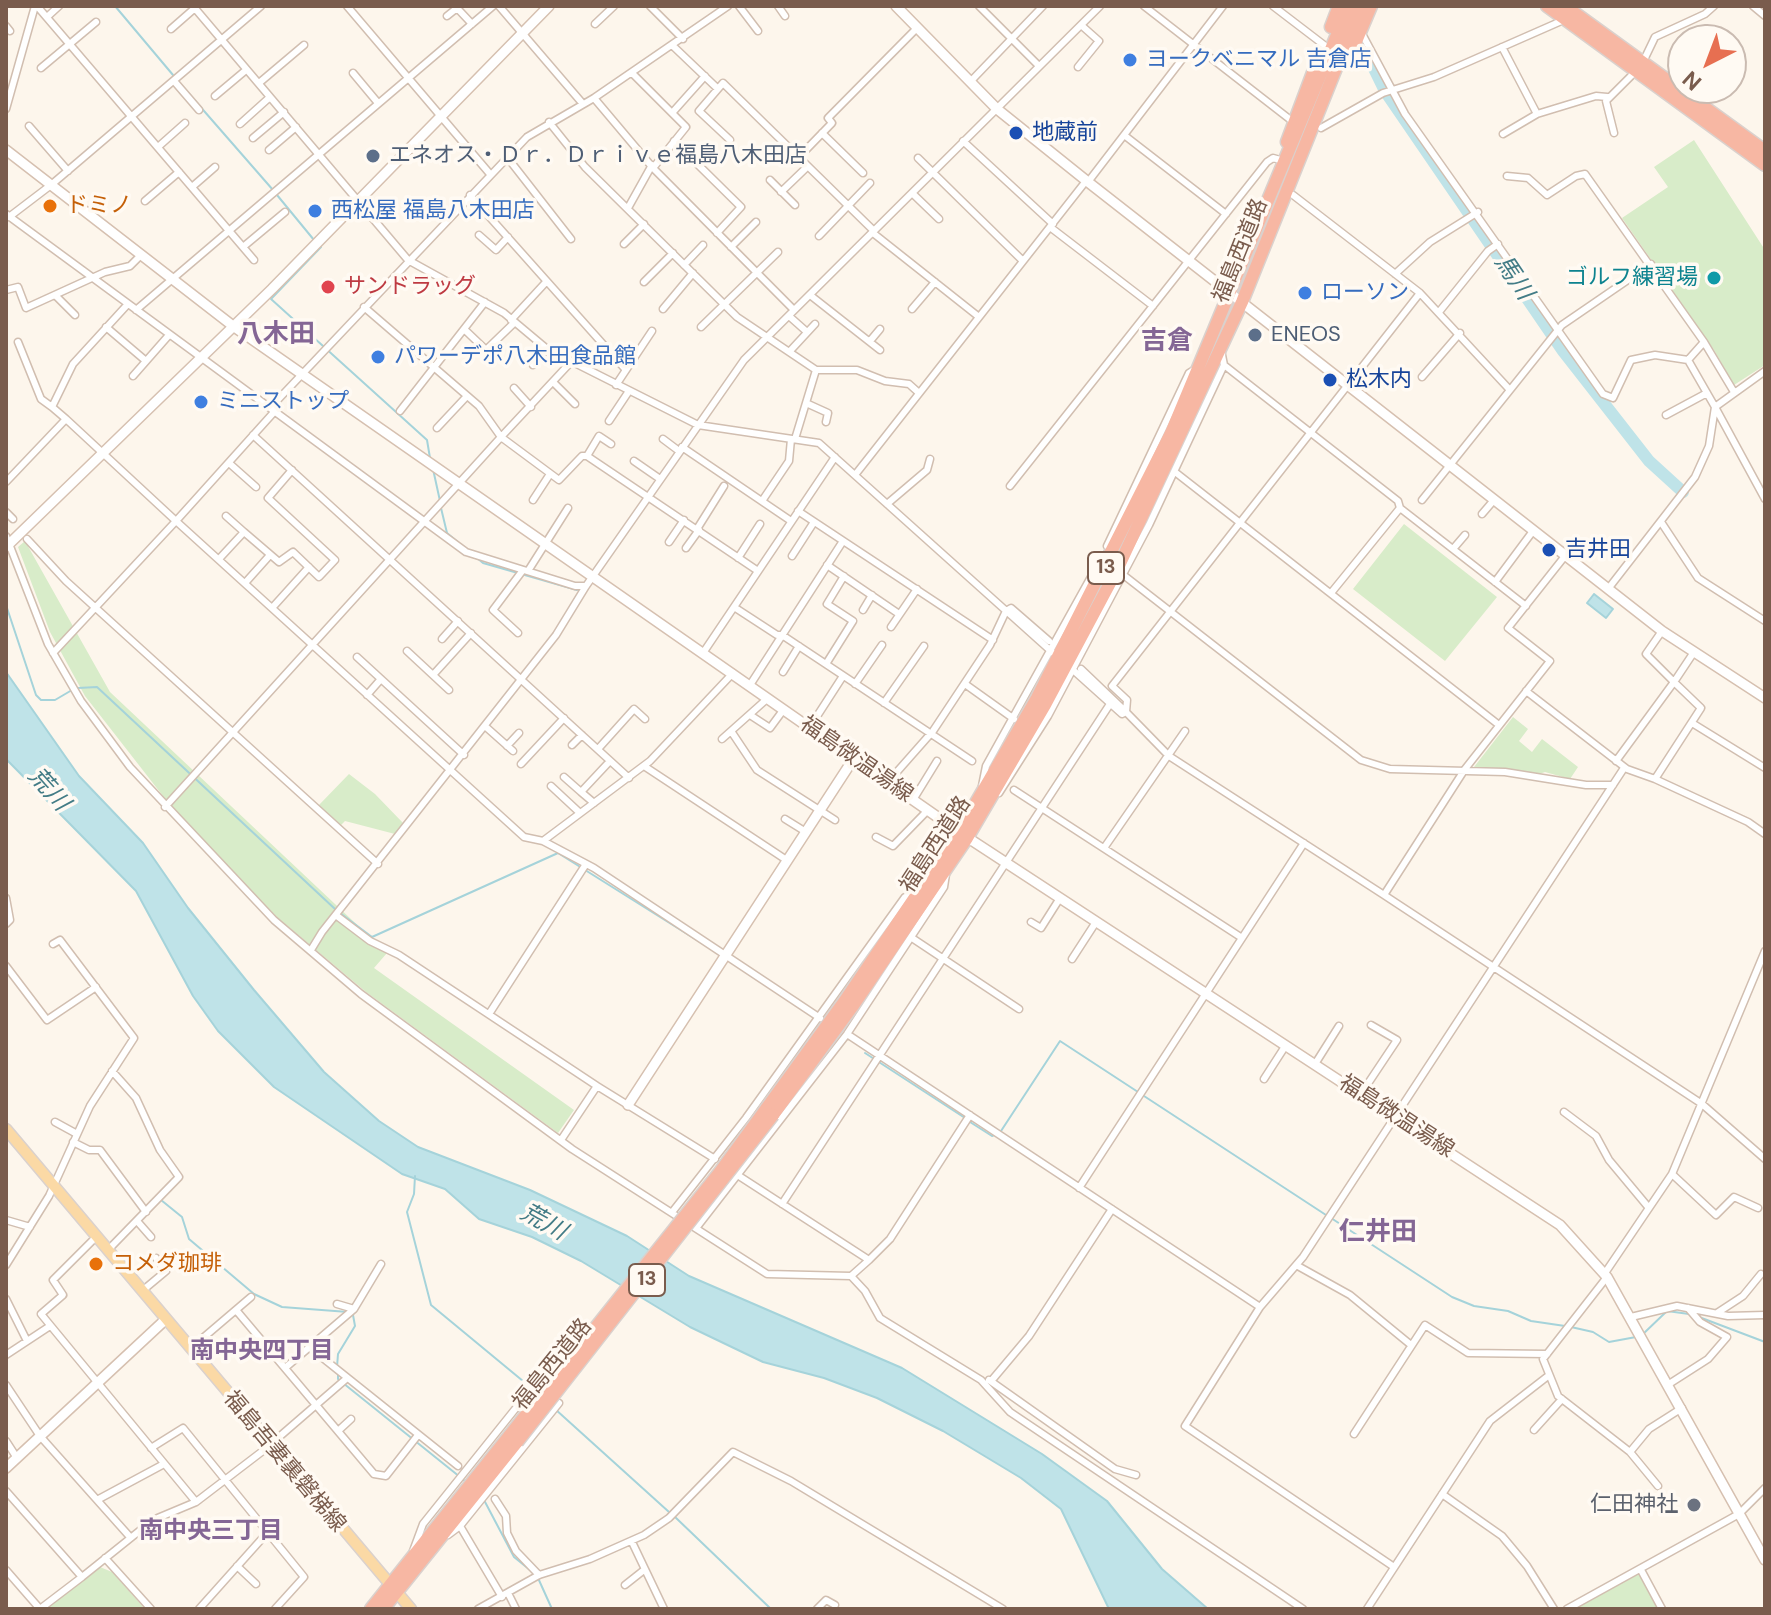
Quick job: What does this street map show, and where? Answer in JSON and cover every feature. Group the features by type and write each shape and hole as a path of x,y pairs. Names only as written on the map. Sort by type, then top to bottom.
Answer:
{"highway":[{"path":"1267,240 1276,233 1293,195 1290,164 1292,121 1339,6"},
{"name":"福島西道路","path":"383,1609 412,1558 513,1438 852,1007 945,870 1120,573 1242,302 1267,240 1290,164 1349,6"},
{"name":"福島西道路","path":"984,800 1108,564 1361,6"},
{"path":"1290,164 1321,128 1371,6"},
{"path":"1547,6 1573,11 1765,165"},
{"path":"1639,66 1765,151"},
{"name":"福島西道路","path":"770,1112 919,892 963,835"},
{"name":"福島西道路","path":"371,1609 439,1540 513,1438"}],"main road":[{"name":"福島吾妻裏磐梯線","path":"6,1129 411,1609"}],"street":[{"path":"6,109 36,6 254,260"},
{"path":"47,17 59,6"},
{"path":"261,6 68,171 8,216 466,552 575,586 589,582"},
{"path":"347,6 490,174"},
{"path":"136,310 493,6"},
{"path":"499,6 583,104"},
{"path":"549,6 201,359 8,543 29,601 53,653 89,712 165,807 274,920 361,994 561,1140 767,1274 851,1276 890,1239 970,1115"},
{"path":"595,24 614,6"},
{"path":"650,6 683,39"},
{"path":"53,653 229,463 364,307 507,157 549,122 594,98 728,6"},
{"path":"739,6 758,31"},
{"path":"778,6 785,16"},
{"path":"896,6 997,109 1087,182 1662,631 1765,698"},
{"path":"979,6 1039,66"},
{"path":"987,14 995,6"},
{"path":"970,82 1043,6"},
{"path":"311,950 556,635 733,373 1100,6"},
{"path":"1144,6 1292,121"},
{"path":"855,475 1223,6"},
{"path":"1273,6 1324,45"},
{"path":"1503,134 1537,114 1596,96 1607,97 1639,66 1655,37 1705,14 1714,6"},
{"path":"1753,6 1765,16"},
{"path":"171,29 194,7 408,260 485,302 547,349 698,425 819,443 1052,652"},
{"path":"447,16 457,8 472,24"},
{"path":"1321,128 1388,91 1434,77 1573,11"},
{"path":"41,68 96,22"},
{"path":"1078,67 1099,41 1081,25"},
{"path":"798,158 832,123 828,118 917,28"},
{"path":"1360,31 1388,91 1476,213 1494,247 1555,334 1603,394 1613,398 1631,360 1655,355 1688,360"},
{"path":"259,83 304,45"},
{"path":"673,46 718,89"},
{"path":"1502,47 1537,114"},
{"path":"215,96 246,70"},
{"path":"353,73 378,103"},
{"path":"628,208 652,166 686,127 632,73"},
{"path":"672,113 705,76"},
{"path":"174,81 199,110"},
{"path":"730,140 699,111 723,83 874,232 979,317"},
{"path":"240,124 270,97"},
{"path":"1607,97 1614,133"},
{"path":"594,98 652,166 756,273 807,332"},
{"path":"253,138 284,112"},
{"path":"549,122 585,167 724,304 816,370 857,370 885,381 909,384 919,393"},
{"path":"158,147 185,123"},
{"path":"29,126 68,171"},
{"path":"269,150 296,127"},
{"path":"822,133 863,173"},
{"path":"1124,135 1226,214"},
{"path":"674,141 741,207 717,233"},
{"path":"963,141 1051,226 1153,306"},
{"name":"福島微温湯線","path":"6,150 233,326 545,544 589,582 733,673 963,835 1560,1225 1606,1275 1765,1560"},
{"path":"507,157 571,239"},
{"path":"918,158 1023,261"},
{"path":"1010,486 1267,162 1273,158 1290,164"},
{"path":"192,187 215,167"},
{"path":"781,192 807,167"},
{"path":"145,201 179,172"},
{"path":"1507,176 1528,178 1547,195 1576,176 1585,174 1651,264 1734,392"},
{"path":"770,180 795,205"},
{"path":"819,236 870,183"},
{"path":"912,193 939,219"},
{"path":"470,195 626,370"},
{"path":"1293,195 1420,293 1509,389"},
{"path":"243,247 285,212"},
{"path":"1395,274 1430,242 1476,213"},
{"path":"731,247 756,222"},
{"path":"624,244 644,224"},
{"path":"479,235 496,250 508,237"},
{"path":"684,265 703,245"},
{"path":"1439,312 1494,247"},
{"path":"701,327 778,252"},
{"path":"644,282 673,253"},
{"path":"6,290 18,287 26,308 130,266 141,255"},
{"path":"1422,500 1555,334 1651,264"},
{"path":"663,309 693,273"},
{"path":"464,329 486,350 546,282"},
{"path":"912,309 935,282"},
{"path":"1126,712 1129,704 1112,686 1420,293"},
{"path":"810,295 880,350"},
{"path":"56,296 75,315"},
{"path":"400,411 485,302"},
{"path":"52,407 73,364 127,305"},
{"path":"364,307 479,406 501,437 550,474 562,479 582,456 587,456 758,571"},
{"path":"790,351 815,324"},
{"path":"106,327 146,361"},
{"path":"870,341 880,329"},
{"path":"616,385 652,331"},
{"path":"1422,377 1460,333"},
{"path":"133,376 169,335"},
{"path":"18,342 41,399 524,837 543,841 586,864 820,1018"},
{"path":"1688,360 1704,342"},
{"path":"533,365 547,349"},
{"path":"984,800 1003,788 1077,670 1120,573 1175,472 1224,365 1221,350"},
{"path":"1688,360 1765,499"},
{"path":"165,807 571,362"},
{"path":"1224,365 1526,606"},
{"path":"984,800 986,766 1052,652 1144,472 1189,373 1198,368"},
{"path":"762,501 789,461 793,439 816,370"},
{"path":"1608,589 1703,462 1715,407 1765,371"},
{"path":"554,383 575,404"},
{"path":"514,388 531,407"},
{"path":"609,421 629,391"},
{"path":"1666,415 1707,393"},
{"path":"437,428 467,396"},
{"path":"806,403 828,413 826,422"},
{"path":"6,482 66,419"},
{"path":"253,435 629,778"},
{"path":"587,456 599,436 611,444"},
{"path":"663,439 791,521"},
{"path":"703,653 835,457"},
{"path":"887,504 927,470 930,459"},
{"path":"634,461 660,479"},
{"path":"229,463 256,487"},
{"path":"226,516 270,555 284,562 293,552 319,577 335,560 268,498 292,470"},
{"path":"1175,472 1499,725"},
{"path":"533,500 550,474"},
{"path":"686,548 724,486"},
{"path":"1482,514 1494,500"},
{"path":"518,633 493,610 526,570 568,508"},
{"path":"1331,593 1400,508"},
{"path":"798,511 993,640"},
{"path":"6,512 13,519"},
{"path":"669,542 684,520"},
{"path":"792,556 814,522"},
{"path":"1661,522 1698,578 1765,621"},
{"path":"738,558 760,524"},
{"path":"1495,582 1533,531"},
{"path":"219,559 244,532"},
{"path":"1453,549 1465,535"},
{"path":"27,539 378,864"},
{"path":"750,685 843,541"},
{"path":"245,583 270,555"},
{"path":"1384,895 1465,769 1550,661 1508,628 1565,556"},
{"path":"827,565 899,614"},
{"path":"272,608 309,567"},
{"path":"1120,573 1353,756 1390,769 1465,769 1613,785"},
{"path":"826,664 853,621 827,604 844,576"},
{"path":"891,627 917,589"},
{"path":"863,610 872,595"},
{"path":"734,607 777,635 782,635 972,761"},
{"path":"888,782 930,734 965,684 993,640 1006,611 1011,608 1049,641"},
{"path":"442,639 458,621"},
{"path":"1655,779 1701,708 1646,654 1662,631"},
{"path":"433,675 471,633"},
{"path":"855,684 882,645"},
{"path":"783,672 799,646"},
{"path":"884,703 924,646"},
{"path":"407,651 449,690"},
{"path":"1616,761 1694,652"},
{"path":"357,657 464,755"},
{"path":"1077,670 1110,704 1122,714 1126,712"},
{"path":"1077,670 1126,712 1169,756 1702,1104 1765,1159"},
{"path":"543,841 644,766 733,673"},
{"path":"810,727 843,676"},
{"path":"367,695 381,679"},
{"path":"965,684 1014,719"},
{"path":"1526,691 1624,768 1748,822 1765,834"},
{"path":"722,739 768,698"},
{"path":"782,1204 1110,704"},
{"path":"598,749 634,709 645,719"},
{"path":"750,715 770,728 784,709"},
{"path":"521,764 564,718"},
{"path":"1692,723 1765,768"},
{"path":"486,727 513,751"},
{"path":"731,731 757,770 835,820"},
{"path":"1104,848 1139,793 1185,731"},
{"path":"507,746 519,733"},
{"path":"572,745 582,735"},
{"path":"628,1105 854,758"},
{"path":"581,792 610,761"},
{"path":"913,800 937,761"},
{"path":"644,766 788,861"},
{"path":"1394,1567 1185,1426 1260,1307 1296,1265 1396,1117 1624,768"},
{"path":"564,777 594,803"},
{"path":"551,786 580,813"},
{"path":"1014,790 1242,938"},
{"path":"876,837 893,846 928,810"},
{"path":"785,819 806,832"},
{"path":"1079,1188 1304,843"},
{"path":"489,1014 586,864"},
{"path":"697,1227 847,1034 944,887 945,870"},
{"path":"673,1211 820,1018 905,897 919,892"},
{"path":"6,898 10,920 6,924"},
{"path":"1031,922 1041,928 1060,898"},
{"path":"337,916 370,941 399,955 597,1086 715,1159"},
{"path":"1072,959 1096,922"},
{"path":"912,938 1019,1009"},
{"path":"6,1265 30,1227 112,1071 136,1036 60,940 53,944"},
{"path":"1658,1486 1630,1452 1562,1399 1548,1376 1543,1359 1606,1275 1672,1174 1765,951"},
{"path":"6,966 47,1020 96,987"},
{"path":"1361,1094 1397,1040 1371,1025"},
{"path":"1315,1064 1339,1026"},
{"path":"847,1034 1260,1307"},
{"path":"1264,1079 1286,1045"},
{"path":"108,1250 179,1177 160,1150 136,1098 112,1071"},
{"path":"561,1140 597,1086"},
{"path":"1564,1112 1596,1136 1609,1160 1649,1208"},
{"path":"55,1122 77,1134"},
{"path":"73,1142 89,1150 100,1150 146,1212"},
{"path":"1672,1174 1716,1215 1734,1197 1758,1208"},
{"path":"739,1176 869,1260"},
{"path":"992,1380 1029,1336 1112,1209"},
{"path":"6,1220 30,1227"},
{"path":"137,1221 151,1237"},
{"path":"96,1237 53,1280 63,1295 41,1314 196,1502"},
{"path":"142,1291 166,1271 156,1258"},
{"path":"285,1368 354,1309 381,1264"},
{"path":"1296,1265 1350,1295 1411,1345"},
{"path":"1717,1313 1743,1296 1761,1274"},
{"path":"851,1276 865,1291 880,1318 981,1380 1010,1412 1303,1609"},
{"path":"190,1349 251,1297"},
{"path":"6,1299 27,1341"},
{"path":"337,1304 354,1309"},
{"path":"1669,1384 1708,1359 1727,1337 1700,1322 1688,1308"},
{"path":"1631,1317 1657,1309 1688,1308 1765,1315"},
{"path":"236,1310 374,1474 386,1476 416,1438"},
{"path":"6,1468 165,1320"},
{"path":"1354,1434 1425,1325 1468,1353 1547,1354"},
{"path":"6,1355 50,1326"},
{"path":"309,1347 416,1438 458,1466"},
{"path":"1367,1609 1495,1413 1548,1376"},
{"path":"6,1570 40,1609 153,1520 196,1502 269,1444 341,1377"},
{"path":"981,1380 992,1380 1004,1392 1115,1469 1136,1475"},
{"path":"412,1558 415,1539 423,1524 536,1383"},
{"path":"6,1385 40,1436 130,1537"},
{"path":"1534,1430 1562,1399"},
{"path":"439,1540 460,1526 559,1403"},
{"path":"1630,1452 1649,1429 1682,1408"},
{"path":"338,1431 351,1419"},
{"path":"151,1448 183,1428 304,1577 275,1609"},
{"path":"6,1441 17,1458"},
{"path":"478,1609 537,1576 632,1542 669,1518 733,1452 791,1481 1003,1609"},
{"path":"97,1500 164,1464"},
{"path":"1567,1609 1739,1514 1765,1488"},
{"path":"6,1491 82,1577"},
{"path":"1442,1494 1502,1536 1527,1566 1554,1609"},
{"path":"495,1499 506,1516 507,1533 516,1551 537,1576"},
{"path":"460,1526 516,1609"},
{"path":"199,1609 267,1533"},
{"path":"632,1542 664,1609"},
{"path":"105,1558 151,1609"},
{"path":"237,1566 256,1584"},
{"path":"625,1585 644,1570"},
{"path":"1641,1570 1662,1609"},
{"path":"817,1609 826,1600 835,1605"}],"green space":[{"path":"1694,140 1765,250 1765,365 1734,385 1714,350 1622,218 1668,187 1654,167"},
{"path":"1404,524 1497,597 1445,661 1353,589"},
{"path":"25,541 110,692 387,953 374,968 574,1110 558,1133 366,992 277,917 170,805 85,696 50,632 18,547"},
{"path":"1513,717 1528,729 1519,741 1532,752 1542,739 1578,767 1570,779 1545,772 1536,775 1474,767"},
{"path":"349,774 375,794 404,824 395,834 345,821 340,826 318,806"},
{"path":"100,1567 112,1572 145,1609 46,1609"},
{"path":"1640,1572 1659,1609 1570,1609"}],"water":[{"path":"1594,594 1613,609 1606,618 1587,603"},
{"name":"荒川","path":"6,672 79,776 143,843 188,908 254,990 324,1072 379,1121 418,1147 530,1190 627,1236 689,1276 902,1368 1042,1454 1107,1501 1162,1569 1208,1609 1109,1609 1061,1509 1021,1478 943,1431 877,1398 824,1378 763,1362 690,1327 581,1261 532,1237 479,1219 445,1189 402,1174 274,1087 218,1031 193,996 136,891 6,759"}],"waterway":[{"path":"115,6 173,75"},
{"name":"馬川","path":"1364,48 1385,91 1563,351 1649,461 1683,492"},
{"path":"177,80 273,190"},
{"path":"277,195 314,240"},
{"path":"321,247 271,299 427,440 430,458"},
{"path":"433,469 440,501"},
{"path":"441,508 447,533 459,543"},
{"path":"476,557 483,563 577,590"},
{"path":"6,605 36,695 41,700 55,700 72,690"},
{"path":"78,688 97,687 335,909"},
{"path":"340,913 372,937 558,853 719,954"},
{"path":"1001,1131 1060,1041 1138,1092"},
{"path":"865,1053 965,1118"},
{"path":"1144,1096 1326,1215"},
{"path":"970,1122 992,1136 996,1134"},
{"path":"415,1176 414,1194 407,1212 431,1305 529,1386"},
{"path":"161,1200 182,1217 189,1239 254,1294 282,1307 348,1312"},
{"path":"1331,1218 1452,1297 1474,1306 1508,1311 1531,1321 1565,1326"},
{"path":"1642,1335 1667,1311 1689,1314"},
{"path":"337,1367 338,1354 355,1326 353,1315"},
{"path":"1699,1317 1765,1342"},
{"path":"1571,1327 1593,1332 1609,1342 1636,1337"},
{"path":"338,1373 338,1379 465,1481"},
{"path":"555,1409 669,1512"},
{"path":"484,1500 514,1557 530,1570"},
{"path":"674,1516 771,1609"},
{"path":"538,1578 552,1609"}],"place":[{"name":"ヨークベニマル 吉倉店","path":"1130,60"},
{"name":"地蔵前","path":"1016,133"},
{"name":"エネオス・Ｄｒ．Ｄｒｉｖｅ福島八木田店","path":"373,156"},
{"name":"ドミノ","path":"50,206"},
{"name":"西松屋 福島八木田店","path":"315,211"},
{"name":"ゴルフ練習場","path":"1714,278"},
{"name":"サンドラッグ","path":"328,287"},
{"name":"ローソン","path":"1305,293"},
{"name":"ENEOS","path":"1255,335"},
{"name":"パワーデポ八木田食品館","path":"378,357"},
{"name":"松木内","path":"1330,380"},
{"name":"ミニストップ","path":"201,402"},
{"name":"吉井田","path":"1549,550"},
{"name":"コメダ珈琲","path":"96,1264"},
{"name":"仁田神社","path":"1694,1505"}],"district":[{"name":"八木田","path":"276,335"},
{"name":"吉倉","path":"1167,342"},
{"name":"仁井田","path":"1378,1233"},
{"name":"南中央四丁目","path":"262,1352"},
{"name":"南中央三丁目","path":"211,1532"}]}
